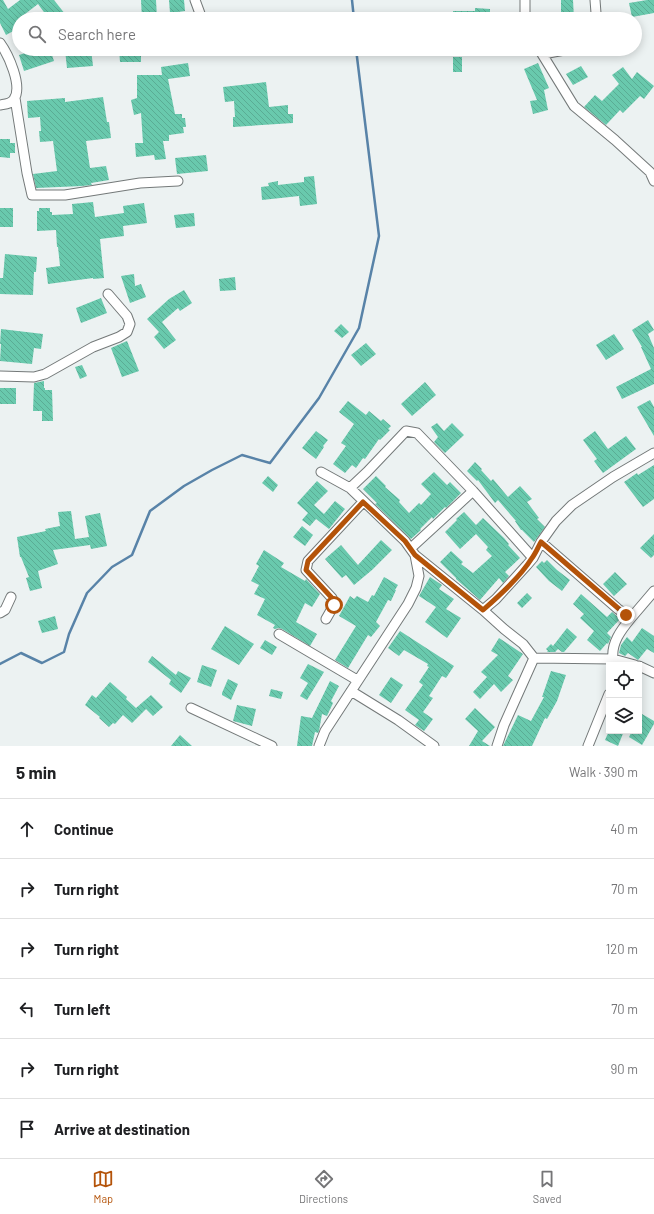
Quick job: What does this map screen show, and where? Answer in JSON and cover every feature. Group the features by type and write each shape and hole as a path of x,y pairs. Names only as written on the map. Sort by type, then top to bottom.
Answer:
{"street":[{"path":"195,0 199,12"},
{"path":"524,0 525,12"},
{"path":"595,0 596,12"},
{"path":"0,43 5,50 14,70 16,89 15,98 32,195 65,195 140,183 178,181"},
{"path":"543,56 574,106 652,171 654,182"},
{"path":"0,105 10,103 15,98"},
{"path":"0,376 34,377 45,374 93,347 118,337 126,332 130,324 127,316 108,294"},
{"path":"350,488 406,431 417,433 473,491 533,558"},
{"path":"483,610 508,586 533,558 541,542 556,521 572,505 613,477 654,453"},
{"path":"322,472 350,488 405,541 413,551 523,644 534,658 615,661 613,650 622,629 654,591"},
{"path":"413,551 473,491"},
{"path":"326,619 334,605 332,598 306,570 308,561 363,502"},
{"path":"541,542 631,618"},
{"path":"319,746 325,731 408,604 416,588 419,576 413,551"},
{"path":"0,613 5,610 10,597"},
{"path":"279,634 357,680"},
{"path":"498,746 504,725 534,658"},
{"path":"642,667 654,673"},
{"path":"351,691 398,720 434,746"},
{"path":"588,746 607,698"},
{"path":"191,708 272,746"}],"building":[{"path":"0,0 3,0 8,9 20,0 54,0 63,12 44,12 38,4 28,12 12,12 12,32 6,35 0,23"},
{"path":"141,0 156,0 157,12 142,12"},
{"path":"169,0 184,0 185,11 170,12"},
{"path":"561,0 573,0 574,12 561,12"},
{"path":"654,0 654,13 642,15 642,12 631,12 629,3"},
{"path":"475,8 490,9 490,12 453,12 453,11 475,11"},
{"path":"19,56 52,56 54,61 24,71"},
{"path":"66,56 92,56 93,66 67,68"},
{"path":"120,56 141,56 141,62 120,62"},
{"path":"453,57 462,57 462,72 453,72"},
{"path":"188,63 190,76 168,79 175,114 182,114 182,118 185,118 186,127 183,127 184,133 169,135 169,141 163,141 166,159 155,160 154,155 136,157 135,143 143,143 141,113 134,115 131,100 137,98 137,75 162,75 161,67"},
{"path":"538,63 549,88 544,90 548,110 533,114 530,101 537,100 524,69"},
{"path":"581,66 588,77 573,85 566,74"},
{"path":"623,67 632,79 637,72 654,86 644,99 640,96 623,113 620,110 606,125 584,107 595,95 602,101 619,84 612,75"},
{"path":"266,82 269,107 288,105 288,114 293,114 293,123 233,127 233,117 235,117 234,101 225,102 223,87"},
{"path":"103,97 111,138 86,141 90,168 106,166 109,180 91,183 92,185 36,188 33,174 57,171 53,141 40,142 40,117 28,118 27,101 65,98 65,102"},
{"path":"0,139 10,139 10,143 15,143 15,153 10,153 10,158 0,157"},
{"path":"206,155 208,171 177,174 175,158"},
{"path":"314,176 317,204 300,206 299,196 262,200 261,187 269,186 268,183 278,181 278,185 304,182 304,177"},
{"path":"93,202 95,217 124,213 123,206 144,203 147,223 123,226 124,236 100,239 104,278 48,284 46,268 60,266 56,230 37,231 37,211 39,211 39,208 50,208 52,215 73,214 72,204"},
{"path":"0,208 13,208 13,227 0,227"},
{"path":"194,213 195,226 176,228 174,215"},
{"path":"5,254 37,257 36,272 34,272 33,295 0,294 0,278 3,278"},
{"path":"134,274 135,286 141,284 146,297 130,303 121,276"},
{"path":"235,277 236,290 220,291 219,279"},
{"path":"184,290 192,303 180,311 178,308 162,322 176,340 164,349 154,337 159,332 147,319 169,299"},
{"path":"101,298 107,313 81,323 76,308"},
{"path":"648,320 654,330 648,334 654,348 654,384 622,399 616,387 651,369 642,347 632,330"},
{"path":"341,324 349,332 342,338 334,331"},
{"path":"1,329 43,334 41,349 34,348 32,364 0,361"},
{"path":"614,334 624,349 606,360 596,345"},
{"path":"127,341 139,371 122,377 111,348"},
{"path":"366,343 376,354 361,366 351,355"},
{"path":"82,365 87,376 80,379 75,367"},
{"path":"44,381 45,390 52,390 53,421 42,421 42,411 33,411 34,383"},
{"path":"425,382 436,395 412,416 401,404"},
{"path":"0,388 16,388 16,404 0,404"},
{"path":"650,400 654,407 654,436 637,407"},
{"path":"348,401 366,415 369,411 381,421 383,419 391,426 388,429 390,430 380,440 379,439 365,459 363,458 356,468 352,465 345,473 333,464 346,446 341,443 354,424 339,412"},
{"path":"437,423 444,431 452,423 464,435 445,453 434,442 438,437 431,427"},
{"path":"316,431 328,440 316,459 302,448"},
{"path":"595,431 608,449 626,436 636,449 603,473 594,461 597,459 583,440"},
{"path":"475,462 491,481 493,479 508,497 520,486 532,499 527,502 539,518 537,519 545,527 534,542 521,530 516,521 498,500 495,503 478,480 477,481 467,471"},
{"path":"654,465 654,499 643,507 624,482 637,473 638,475"},
{"path":"434,472 447,485 450,482 461,493 433,519 432,517 411,539 375,504 377,503 363,489 376,476 386,486 385,487 400,500 399,502 409,513 419,503 421,505 431,494 421,484"},
{"path":"268,476 278,485 273,492 262,483"},
{"path":"317,481 328,491 314,505 324,514 335,501 345,509 329,529 316,519 310,526 302,520 308,513 297,503"},
{"path":"71,511 75,539 89,537 85,516 100,513 107,546 91,549 90,545 53,550 58,564 38,571 42,588 30,591 26,578 29,577 20,557 17,537 46,531 45,529 60,526 58,512"},
{"path":"464,512 476,525 483,518 504,538 509,544 508,545 520,558 505,572 509,576 503,583 499,578 480,600 456,579 440,562 451,551 463,562 461,564 473,573 492,556 486,550 488,547 476,534 460,549 445,532"},
{"path":"302,526 313,535 305,546 293,537"},
{"path":"654,534 654,555 651,558 640,548"},
{"path":"381,540 392,550 354,585 346,575 342,578 325,559 341,545 358,565"},
{"path":"264,550 284,563 281,567 305,581 306,579 320,594 312,607 305,603 296,622 317,634 310,646 282,629 273,628 275,625 257,615 265,599 254,594 259,585 251,581 259,566 256,564"},
{"path":"547,560 570,580 562,591 549,581 536,567 542,561 544,563"},
{"path":"615,572 627,584 614,596 603,584"},
{"path":"384,577 398,585 391,601 388,600 376,622 380,626 371,637 368,635 348,668 335,660 356,626 339,616 350,596 354,599 357,596 368,602 372,595 374,596"},
{"path":"430,577 442,585 439,589 454,599 446,609 461,618 447,638 425,622 436,607 419,596"},
{"path":"527,593 532,598 522,608 517,603"},
{"path":"581,594 607,617 612,612 620,619 607,633 611,637 608,644 607,643 600,651 587,640 594,631 580,618 584,614 573,604"},
{"path":"55,616 58,629 42,633 38,621"},
{"path":"225,626 254,644 239,665 211,649"},
{"path":"567,628 577,637 564,652 558,649 555,652 547,652 548,651 546,649 551,644 553,646"},
{"path":"642,628 654,636 654,653 647,649 638,660 628,653 625,656 619,653 621,645 627,637 632,642"},
{"path":"400,631 454,666 446,678 442,676 429,696 433,698 423,712 433,719 424,731 415,725 419,720 405,710 423,685 419,682 429,667 427,666 428,664 404,650 399,656 388,648"},
{"path":"499,638 523,654 508,676 513,680 501,692 494,684 480,699 473,692 487,677 481,672 498,655 491,651"},
{"path":"265,640 277,647 272,655 260,648"},
{"path":"152,656 176,675 178,671 191,678 181,693 169,684 171,680 148,662"},
{"path":"308,664 324,672 307,700 300,696 308,683 300,678"},
{"path":"202,665 217,670 211,687 197,682"},
{"path":"551,671 566,675 557,701 547,719 545,718 532,746 503,746 518,715 531,721 544,697 542,697"},
{"path":"391,677 403,685 391,703 379,695"},
{"path":"228,679 238,684 231,700 222,695"},
{"path":"330,681 339,686 331,701 333,703 327,716 322,714 319,731 318,733 315,732 312,746 297,746 301,716 312,718"},
{"path":"110,682 127,697 126,699 136,708 151,695 163,707 153,716 146,709 132,723 123,715 115,724 113,723 109,727 99,718 100,717 85,705 92,695 96,698"},
{"path":"271,689 283,692 281,699 269,696"},
{"path":"237,705 256,709 252,726 233,721"},
{"path":"475,708 495,727 482,741 490,746 469,746 478,731 465,719"},
{"path":"642,714 654,721 654,724 642,745 629,737 630,734 642,734"},
{"path":"608,734 623,734 618,746 605,740"},
{"path":"180,735 192,746 171,746"}],"waterway":[{"path":"352,0 353,12"},
{"path":"0,664 21,653 42,663 64,652 69,634 87,593 112,567 132,555 150,511 184,486 242,455 270,463 319,398 359,328 379,236 357,56"}],"route":[{"path":"334,605 332,598 306,570 308,561 363,502 405,541 415,555 483,610 496,599 533,558 541,542 626,615"}]}
